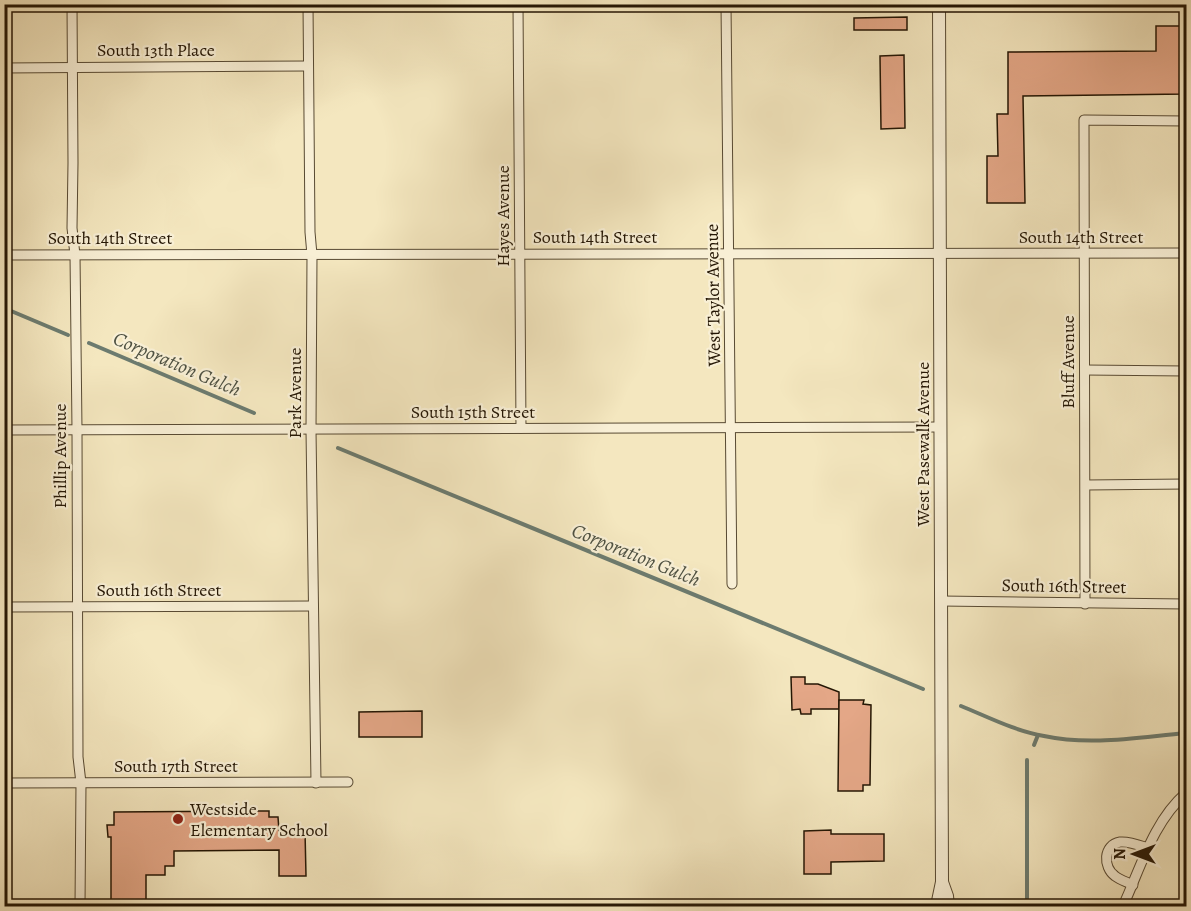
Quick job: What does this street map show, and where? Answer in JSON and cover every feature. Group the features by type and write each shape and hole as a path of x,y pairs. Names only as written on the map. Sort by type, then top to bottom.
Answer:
{"street":[{"name":"Phillip Avenue","path":"72,4 78,757 81,783 80,906"},
{"name":"Park Avenue","path":"308,4 316,783"},
{"name":"Hayes Avenue","path":"518,4 521,428"},
{"name":"West Taylor Avenue","path":"726,4 732,584"},
{"name":"West Pasewalk Avenue","path":"936,906 942,882 939,4"},
{"name":"South 13th Place","path":"4,68 308,66"},
{"name":"Bluff Avenue","path":"1085,603 1084,120 1186,121"},
{"name":"South 14th Street","path":"4,255 1186,253"},
{"path":"1085,370 1186,371"},
{"name":"South 15th Street","path":"4,430 941,427"},
{"path":"1086,485 1186,483"},
{"name":"South 16th Street","path":"941,602 1186,604"},
{"name":"South 16th Street","path":"4,607 313,606"},
{"name":"South 17th Street","path":"4,783 348,782"},
{"path":"1123,906 1162,819 1186,793"},
{"path":"1133,885 1115,876 1108,869 1107,852 1111,845 1117,842 1134,843 1148,848"},
{"name":"West Pasewalk Avenue","path":"942,882 948,906"}],"building":[{"path":"907,17 907,30 854,30 854,18"},
{"path":"1156,26 1186,26 1186,94 1023,96 1025,203 987,203 987,156 998,156 997,114 1008,114 1008,52 1156,51"},
{"path":"904,55 905,128 881,129 880,56"},
{"path":"791,677 805,677 805,684 818,684 839,692 839,709 811,709 811,714 801,714 800,709 792,710"},
{"path":"839,700 864,700 863,704 871,705 870,785 863,785 863,791 838,791"},
{"path":"422,711 422,737 359,737 359,712"},
{"path":"269,811 269,817 278,817 279,831 305,831 306,876 279,876 279,850 174,851 174,866 165,866 165,875 146,875 146,906 111,906 111,837 108,837 107,825 114,825 114,812"},
{"path":"831,830 831,834 884,834 884,861 831,862 831,874 804,874 804,831"}],"waterway":[{"name":"Corporation Gulch","path":"4,308 68,335"},
{"name":"Corporation Gulch","path":"89,343 254,413"},
{"name":"Corporation Gulch","path":"338,448 923,689"},
{"name":"Corporation Gulch","path":"961,706 1023,731 1062,739 1115,740 1186,733"},
{"path":"1034,745 1038,735"},
{"path":"1027,760 1027,906"}],"place":[{"name":"Westside Elementary School","path":"178,819"}]}
